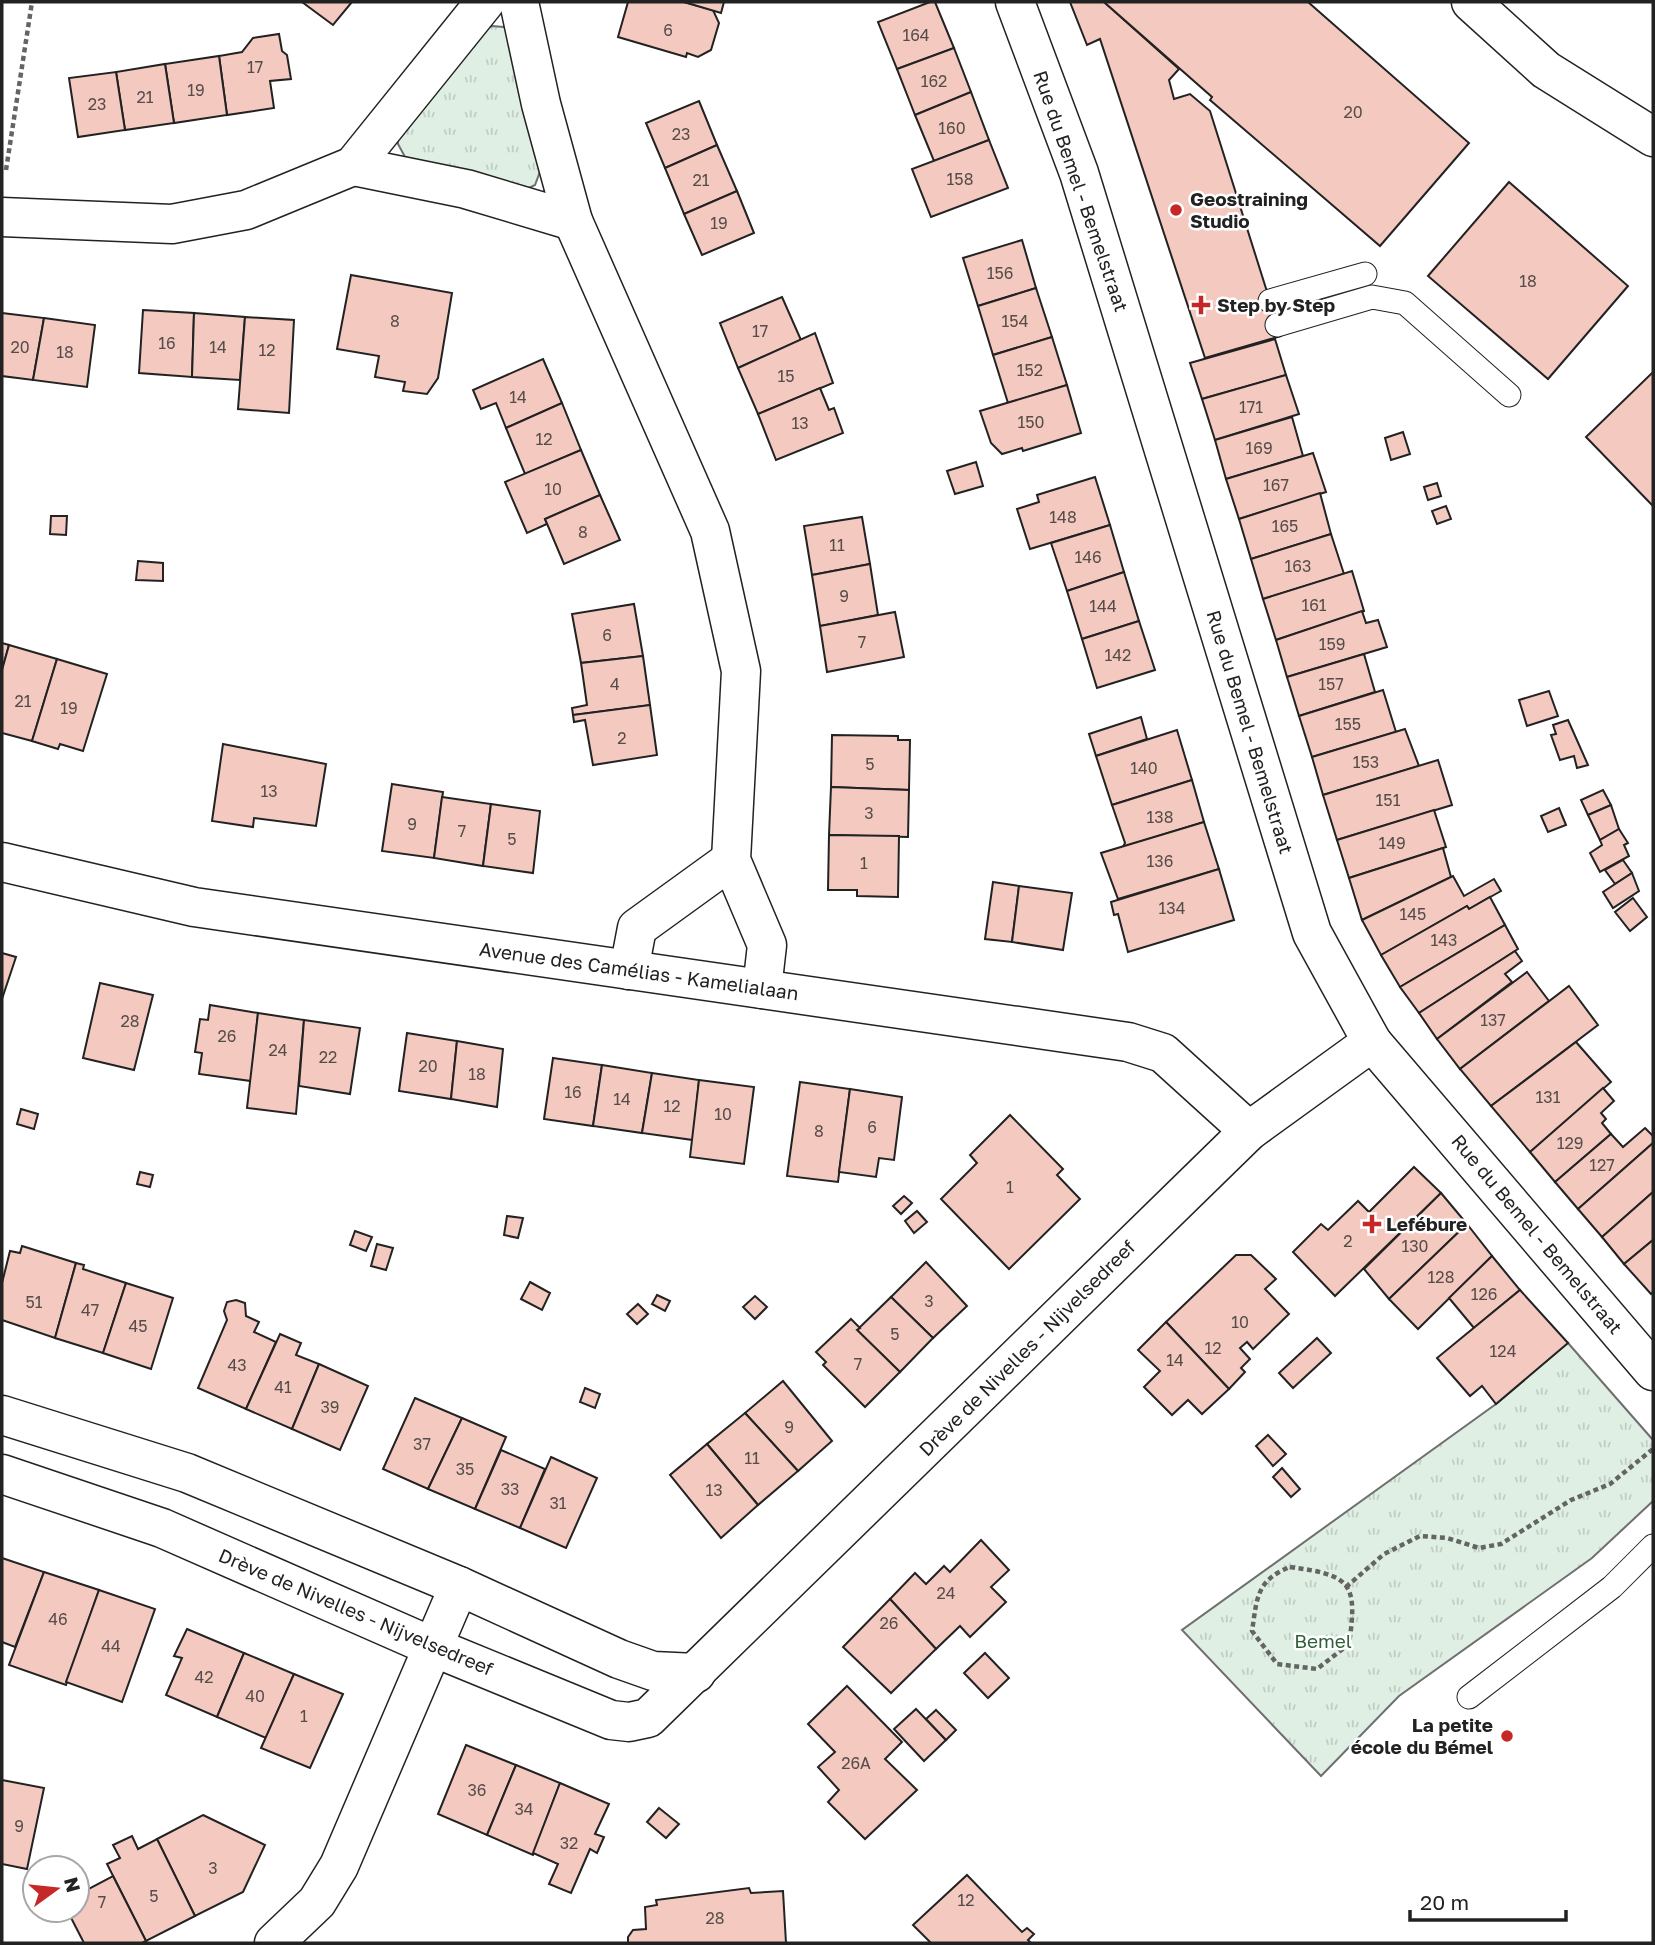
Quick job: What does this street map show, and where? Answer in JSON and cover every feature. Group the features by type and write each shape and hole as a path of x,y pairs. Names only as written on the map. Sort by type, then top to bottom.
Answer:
{"street":[{"path":"2,217 172,224 246,210 353,166 485,2"},
{"path":"519,2 541,104 573,220 710,531 741,671 731,860 767,945 762,989"},
{"name":"Rue du Bemel - Bemelstraat","path":"1015,2 1079,173 1312,933 1372,1042 1653,1371"},
{"path":"1471,2 1546,70 1653,137"},
{"path":"353,166 466,189 573,220"},
{"path":"629,970 637,928 731,860"},
{"name":"Avenue des Camélias - Kamelialaan","path":"2,862 194,907 1128,1042 1163,1053 1249,1131"},
{"name":"Drève de Nivelles - Nijvelsedreef","path":"2,1474 162,1528 433,1647 611,1720 629,1722 648,1718 1249,1131 1372,1042"},
{"path":"2,1415 187,1473 459,1586 619,1659 653,1671 696,1673"},
{"path":"274,1943 317,1902 340,1866 459,1586"}],"lane":[{"path":"1270,301 1364,274"},
{"path":"1277,325 1372,297 1405,303 1509,395"},
{"path":"1469,1697 1612,1587 1653,1546"}],"path":[{"path":"5,172 32,2"},
{"path":"1346,1587 1384,1554 1420,1536 1447,1538 1479,1548 1501,1544 1572,1500 1610,1484 1653,1449"},
{"path":"1290,1567 1330,1572 1346,1587 1355,1604 1349,1644 1317,1669 1277,1664 1252,1632 1258,1591 1278,1572 1290,1567"}],"green space":[{"path":"492,26 504,27 514,37 541,169 535,185 525,190 405,157 398,144 398,129 478,31"},
{"name":"Bemel","path":"1568,1343 1653,1440 1653,1501 1592,1558 1399,1696 1321,1776 1182,1630 1496,1404"}],"building":[{"path":"302,2 352,2 333,25"},
{"path":"628,2 684,2 713,10 719,23 711,50 698,57 687,53 686,57 618,37"},
{"path":"684,2 724,2 721,13"},
{"path":"935,2 954,48 897,69 878,22"},
{"path":"1070,2 1104,2 1179,69 1169,80 1174,99 1190,94 1210,111 1281,336 1205,358 1100,39 1087,45"},
{"path":"1104,2 1308,2 1469,143 1380,246 1210,100 1212,97"},
{"path":"279,34 282,51 287,55 291,79 270,81 274,108 227,115 219,56 242,52 253,38"},
{"path":"954,48 971,92 915,115 897,69"},
{"path":"219,56 227,115 174,123 165,64"},
{"path":"165,64 174,123 125,130 116,72"},
{"path":"116,72 125,130 78,137 69,78"},
{"path":"971,92 989,140 934,161 915,115"},
{"path":"699,101 717,145 665,168 646,123"},
{"path":"989,140 1008,188 931,217 912,169"},
{"path":"717,145 737,191 684,214 665,168"},
{"path":"1509,182 1628,286 1548,379 1428,276"},
{"path":"737,191 754,233 702,255 684,214"},
{"path":"1022,240 1036,288 978,306 963,258"},
{"path":"351,275 452,293 438,378 427,394 403,391 405,382 375,377 379,356 337,349"},
{"path":"1036,288 1052,337 993,355 978,306"},
{"path":"782,297 801,340 738,368 720,323"},
{"path":"143,310 194,313 192,377 139,373"},
{"path":"2,313 44,318 33,380 2,376"},
{"path":"194,313 245,317 240,380 192,377"},
{"path":"245,317 294,320 289,413 238,409"},
{"path":"44,318 95,325 87,387 33,380"},
{"path":"815,333 833,383 758,414 738,368"},
{"path":"1052,337 1067,385 1008,403 993,355"},
{"path":"1275,339 1286,375 1202,399 1190,363"},
{"path":"543,359 562,403 506,428 496,403 481,409 473,390"},
{"path":"1653,372 1653,506 1586,437"},
{"path":"1286,375 1299,414 1215,440 1202,399"},
{"path":"1067,385 1081,433 1023,451 1022,448 1002,454 991,443 980,411"},
{"path":"820,388 829,410 834,408 843,433 776,460 758,414"},
{"path":"562,403 581,450 525,474 506,428"},
{"path":"1292,417 1303,456 1226,479 1215,440"},
{"path":"1403,432 1410,454 1391,460 1385,438"},
{"path":"581,450 600,495 545,519 547,524 527,533 505,482"},
{"path":"1313,453 1326,492 1239,519 1226,479"},
{"path":"976,462 983,486 955,494 947,471"},
{"path":"1095,477 1110,525 1030,549 1017,509 1039,502 1037,495"},
{"path":"1437,483 1441,496 1428,500 1424,487"},
{"path":"1320,493 1331,534 1251,559 1239,519"},
{"path":"600,495 620,540 564,564 545,519"},
{"path":"1446,506 1451,519 1437,524 1432,511"},
{"path":"51,516 67,516 66,535 50,534"},
{"path":"862,517 870,564 812,575 804,526"},
{"path":"1110,525 1124,572 1067,591 1051,543"},
{"path":"1331,534 1344,574 1263,599 1251,559"},
{"path":"138,561 163,563 163,581 136,580"},
{"path":"870,564 878,615 820,626 812,575"},
{"path":"1352,571 1364,611 1276,640 1263,599"},
{"path":"1124,572 1139,621 1082,639 1067,591"},
{"path":"634,604 643,656 581,663 572,614"},
{"path":"1362,611 1366,623 1378,620 1387,647 1287,677 1276,640"},
{"path":"895,612 904,657 827,672 820,626"},
{"path":"1139,621 1155,670 1097,688 1082,639"},
{"path":"2,643 9,645 2,670"},
{"path":"9,645 57,659 32,741 2,733 2,670"},
{"path":"1364,654 1375,692 1299,716 1287,677"},
{"path":"643,656 650,705 573,715 572,708 587,705 581,663"},
{"path":"57,659 107,674 83,751 60,744 58,749 32,741"},
{"path":"1383,690 1396,732 1312,757 1299,716"},
{"path":"1549,691 1558,716 1527,726 1519,700"},
{"path":"650,705 657,755 593,765 585,720 574,722 573,715"},
{"path":"1141,717 1147,739 1096,756 1089,734"},
{"path":"1568,720 1588,765 1577,768 1574,756 1560,760 1551,735 1556,734 1553,725"},
{"path":"1405,729 1419,766 1323,795 1312,757"},
{"path":"1177,730 1192,780 1112,805 1096,756"},
{"path":"832,735 898,736 898,740 910,740 909,790 831,787"},
{"path":"223,744 326,764 316,826 254,818 253,827 212,821"},
{"path":"1438,760 1452,805 1337,840 1323,795"},
{"path":"1192,780 1204,822 1123,847 1125,843 1112,805"},
{"path":"392,784 443,792 434,858 382,851"},
{"path":"831,787 909,790 908,837 829,835"},
{"path":"1603,790 1611,805 1588,815 1581,800"},
{"path":"442,797 491,804 483,866 434,858"},
{"path":"491,804 540,811 533,873 483,866"},
{"path":"1611,805 1619,829 1600,840 1588,815"},
{"path":"1559,808 1566,825 1548,832 1541,816"},
{"path":"1434,810 1446,847 1349,878 1337,840"},
{"path":"1204,822 1219,869 1118,899 1101,853"},
{"path":"1619,829 1628,843 1624,845 1629,856 1600,872 1590,853 1602,845 1600,840"},
{"path":"829,835 899,836 898,897 857,896 857,890 828,890"},
{"path":"1443,848 1451,877 1362,920 1349,878"},
{"path":"1623,860 1632,873 1615,884 1605,870"},
{"path":"1219,869 1234,920 1128,952 1118,914 1114,915 1111,902"},
{"path":"1632,873 1639,891 1613,908 1603,892"},
{"path":"1453,876 1464,896 1494,879 1501,891 1469,909 1467,906 1381,955 1362,920"},
{"path":"993,882 1019,886 1012,942 985,939"},
{"path":"1019,886 1072,893 1063,950 1012,942"},
{"path":"1490,897 1505,925 1400,987 1381,955 1467,906 1469,909"},
{"path":"1633,898 1647,917 1630,931 1615,912"},
{"path":"1505,925 1518,949 1419,1013 1400,987"},
{"path":"1515,951 1522,961 1505,974 1512,982 1437,1039 1419,1013"},
{"path":"2,953 16,957 2,999"},
{"path":"1527,972 1549,1001 1460,1069 1437,1039"},
{"path":"100,983 153,995 134,1070 83,1058"},
{"path":"1569,986 1598,1025 1491,1106 1460,1069"},
{"path":"210,1005 258,1013 251,1081 199,1074 202,1053 195,1052 200,1019 208,1020"},
{"path":"258,1013 304,1020 296,1114 247,1108"},
{"path":"304,1020 360,1028 350,1094 299,1086"},
{"path":"407,1033 457,1041 451,1099 399,1091"},
{"path":"457,1041 503,1049 497,1107 451,1099"},
{"path":"1576,1042 1611,1082 1530,1152 1491,1106"},
{"path":"553,1058 602,1065 593,1126 544,1119"},
{"path":"602,1065 652,1073 642,1133 593,1126"},
{"path":"652,1073 699,1080 693,1140 642,1133"},
{"path":"699,1080 754,1087 744,1164 690,1157"},
{"path":"800,1082 850,1089 838,1182 787,1176"},
{"path":"1603,1088 1614,1101 1601,1113 1606,1119 1602,1123 1611,1134 1555,1182 1530,1152"},
{"path":"850,1089 902,1097 894,1160 879,1158 876,1177 839,1172"},
{"path":"21,1109 38,1114 34,1129 17,1124"},
{"path":"1010,1115 1063,1169 1057,1175 1080,1199 1009,1269 941,1199 977,1163 970,1155"},
{"path":"1645,1128 1653,1136 1653,1143 1578,1209 1555,1182 1611,1134 1623,1147"},
{"path":"1653,1143 1653,1192 1602,1237 1578,1209"},
{"path":"1414,1167 1441,1193 1335,1296 1293,1252 1321,1224 1328,1230 1358,1201 1369,1212"},
{"path":"140,1172 153,1175 150,1187 137,1184"},
{"path":"1653,1192 1653,1240 1624,1264 1602,1237"},
{"path":"1441,1193 1467,1224 1389,1299 1364,1269"},
{"path":"904,1196 912,1203 901,1214 893,1206"},
{"path":"917,1211 927,1222 914,1233 905,1221"},
{"path":"507,1216 523,1218 518,1238 504,1235"},
{"path":"1467,1224 1492,1256 1418,1329 1389,1299"},
{"path":"355,1231 372,1237 366,1251 350,1245"},
{"path":"1653,1240 1653,1292 1651,1294 1624,1264"},
{"path":"377,1244 393,1248 386,1270 371,1266"},
{"path":"22,1246 76,1263 55,1338 2,1320 2,1283 10,1251 20,1253"},
{"path":"1236,1255 1251,1255 1276,1279 1265,1289 1289,1314 1253,1349 1247,1342 1240,1348 1250,1359 1241,1368 1245,1372 1229,1389 1166,1322"},
{"path":"1492,1256 1520,1290 1474,1328 1449,1298"},
{"path":"926,1262 967,1306 933,1338 891,1297"},
{"path":"76,1263 84,1265 83,1269 126,1283 103,1353 55,1338"},
{"path":"530,1282 550,1293 542,1310 521,1299"},
{"path":"126,1283 173,1298 151,1369 103,1353"},
{"path":"1520,1290 1568,1343 1496,1404 1482,1386 1470,1396 1437,1358"},
{"path":"657,1295 670,1301 665,1311 652,1304"},
{"path":"755,1296 767,1307 755,1319 743,1307"},
{"path":"891,1297 933,1338 900,1372 857,1330"},
{"path":"236,1300 245,1303 246,1316 259,1322 254,1332 276,1342 246,1409 198,1388 227,1320 224,1311 227,1302"},
{"path":"638,1304 648,1314 637,1324 627,1314"},
{"path":"851,1319 860,1328 857,1330 900,1372 865,1407 823,1365 826,1362 816,1352"},
{"path":"1166,1322 1229,1389 1202,1414 1188,1400 1172,1415 1144,1387 1160,1371 1138,1350"},
{"path":"280,1334 301,1343 296,1355 319,1364 292,1429 246,1409"},
{"path":"1317,1338 1331,1353 1293,1388 1279,1373"},
{"path":"319,1364 368,1386 340,1450 292,1429"},
{"path":"783,1381 832,1441 798,1471 745,1413"},
{"path":"585,1388 600,1394 595,1408 580,1402"},
{"path":"415,1398 462,1418 428,1489 383,1469"},
{"path":"745,1413 798,1471 758,1505 707,1444"},
{"path":"462,1418 506,1437 475,1509 428,1489"},
{"path":"1268,1435 1286,1454 1273,1466 1256,1446"},
{"path":"707,1444 758,1505 721,1538 670,1475"},
{"path":"501,1450 545,1469 520,1528 475,1509"},
{"path":"551,1457 597,1478 566,1548 520,1528"},
{"path":"1282,1468 1300,1489 1291,1497 1273,1477"},
{"path":"981,1540 1009,1570 991,1587 1006,1602 970,1637 960,1626 936,1649 890,1599 915,1573 926,1584 944,1566 950,1572"},
{"path":"2,1558 44,1572 15,1647 2,1642"},
{"path":"44,1572 99,1590 66,1685 9,1665"},
{"path":"99,1590 155,1609 122,1702 66,1682"},
{"path":"890,1599 936,1649 891,1693 843,1647"},
{"path":"187,1629 244,1653 217,1717 166,1695 182,1658 174,1656"},
{"path":"244,1653 294,1674 266,1738 217,1717"},
{"path":"985,1653 1009,1678 988,1698 964,1673"},
{"path":"294,1674 343,1694 310,1768 261,1748"},
{"path":"847,1686 902,1742 885,1759 917,1790 865,1839 828,1802 839,1790 818,1767 835,1752 808,1724"},
{"path":"916,1709 946,1740 924,1761 894,1729"},
{"path":"936,1710 956,1730 946,1740 926,1719"},
{"path":"466,1745 516,1765 487,1835 438,1814"},
{"path":"516,1765 560,1783 533,1855 487,1835"},
{"path":"2,1780 44,1788 30,1854 21,1854 21,1868 2,1864"},
{"path":"560,1783 609,1804 595,1834 604,1837 597,1853 590,1849 571,1893 549,1884 558,1864 533,1853"},
{"path":"659,1808 679,1824 666,1838 647,1822"},
{"path":"203,1815 265,1845 243,1892 195,1916 157,1839"},
{"path":"132,1836 138,1849 157,1839 195,1916 146,1941 107,1864 120,1858 113,1845"},
{"path":"967,1875 1022,1932 1027,1928 1034,1934 1028,1940 1031,1943 931,1943 913,1925"},
{"path":"113,1876 146,1941 84,1943 74,1924 91,1924 91,1888"},
{"path":"749,1888 751,1893 783,1891 786,1943 628,1943 628,1937 633,1930 646,1929 645,1907 657,1905 656,1900"}],"place":[{"name":"Geostraining Studio","path":"1176,210"},
{"name":"Step by Step","path":"1201,305"},
{"name":"Lefébure","path":"1372,1224"},
{"name":"La petite école du Bémel","path":"1507,1736"}]}
